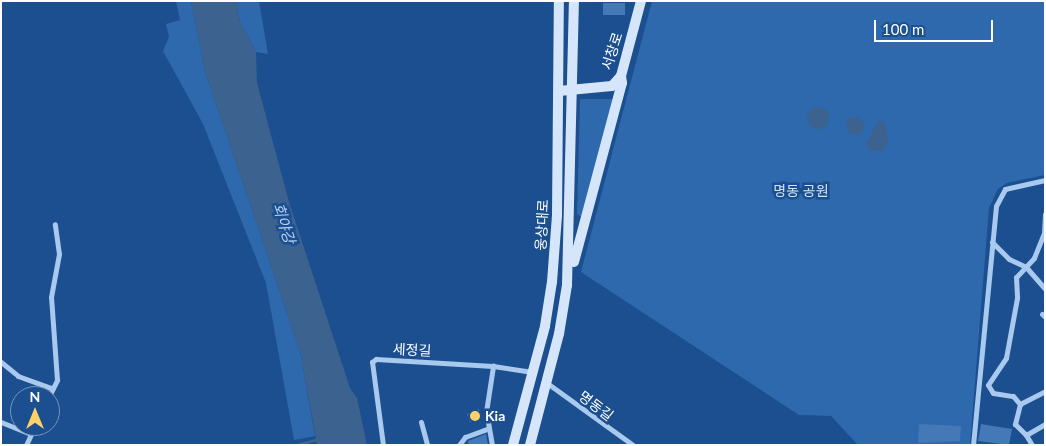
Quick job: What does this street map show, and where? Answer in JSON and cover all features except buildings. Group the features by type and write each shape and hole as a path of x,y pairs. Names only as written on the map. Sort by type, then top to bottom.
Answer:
{"main road":[{"name":"웅상대로","path":"514,445 534,372 552,282 559,91 559,1"},
{"name":"웅상대로","path":"530,445 547,383 567,285 575,90 574,1"},
{"name":"서창로","path":"559,91 602,89 612,86 621,76 641,1"},
{"path":"575,71 584,83 602,89"},
{"path":"567,285 622,83 621,76"}],"street":[{"path":"973,445 992,242 999,195 1017,185 1045,180"},
{"path":"988,385 1006,358 1017,298 1016,277 1026,267 1044,234 1045,214"},
{"path":"54,386 57,380 51,297 60,254 55,224"},
{"path":"992,242 1010,259 1026,267 1045,289"},
{"name":"세정길","path":"383,445 372,362 376,359 493,366 534,372"},
{"path":"1,362 18,376 45,386"},
{"path":"492,445 487,429 493,366"},
{"name":"명동길","path":"547,383 632,445"},
{"path":"979,384 988,385"},
{"path":"988,385 992,393 1014,396 1020,404"},
{"path":"1032,445 1026,435 1015,424 1020,404 1045,391"},
{"path":"421,422 427,445"},
{"path":"1026,435 1045,424"},
{"path":"459,445 465,437 487,429"}],"green space":[{"path":"176,1 191,1 205,71 300,351 315,436 294,440 266,283 203,124 163,51 169,37 166,24 180,20"},
{"path":"236,1 259,1 268,54 256,52 240,22"},
{"name":"명동 공원","path":"652,1 1045,1 1045,175 1007,183 998,189 989,208 970,445 858,445 831,416 799,415 581,272"},
{"path":"580,99 614,99 581,217 577,214"}],"water":[{"name":"회야강","path":"191,1 236,1 240,22 256,52 257,83 289,202 350,388 357,398 367,445 317,445 300,351 205,71"},
{"path":"818,107 828,114 829,118 822,128 818,129 808,122 807,118 814,108"},
{"path":"851,117 859,117 864,122 862,133 851,135 846,130 846,122"},
{"path":"879,120 885,123 888,142 882,151 871,151 866,144"}],"waterway":[{"path":"296,445 319,439"}],"place":[{"name":"Kia","path":"475,416"}]}
